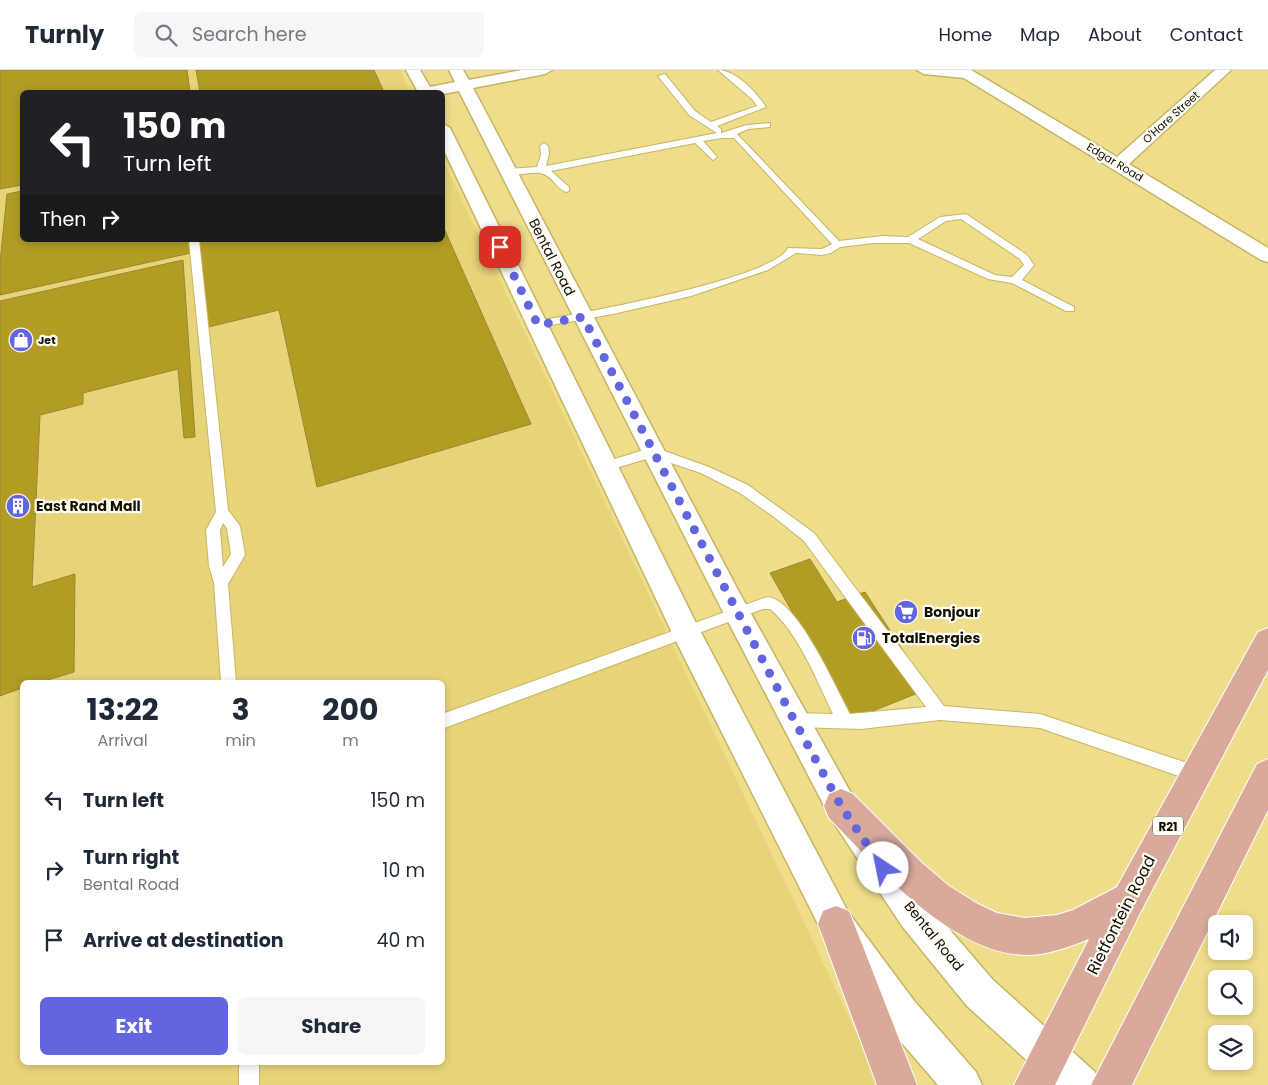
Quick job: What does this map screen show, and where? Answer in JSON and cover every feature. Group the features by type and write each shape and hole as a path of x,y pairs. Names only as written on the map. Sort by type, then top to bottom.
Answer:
{"main road":[{"name":"Rietfontein Road","path":"1041,1070 1129,899 1268,641"},
{"path":"1111,1085 1268,775"},
{"path":"841,806 932,895 974,923 1007,935 1055,934 1082,924 1129,899"},
{"path":"836,924 897,1085"}],"street":[{"path":"414,74 545,70"},
{"path":"924,70 964,72"},
{"name":"O'Hare Street","path":"1118,164 1224,70"},
{"name":"Edgar Road","path":"964,72 1268,256"},
{"path":"414,74 426,90"},
{"path":"430,90 451,74"},
{"name":"Bental Road","path":"451,74 508,172 736,613 841,806 914,914 1041,1070 1082,1085"},
{"path":"445,134 685,630 836,924 902,1015 963,1085"}],"lane":[{"path":"712,125 762,108 756,98 722,70"},
{"path":"662,76 692,113 725,135 741,139 837,244"},
{"path":"508,172 540,170 725,135 747,127 767,125"},
{"path":"697,140 714,157"},
{"path":"540,170 545,154 544,146"},
{"path":"540,170 552,174 566,189"},
{"path":"538,325 583,317 712,287 769,266 785,258 791,253 791,250 821,252 832,249 837,244 910,240 990,276 1007,281 1014,280 1024,273 1029,265 1028,261 963,216 943,219 910,240"},
{"path":"194,242 222,512 233,526 238,555 221,583"},
{"path":"1014,280 1070,309"},
{"path":"606,466 653,452 705,470 744,489 779,512 809,537 940,713"},
{"path":"222,512 213,530 216,566 221,583 229,680"},
{"path":"445,721 685,630 763,603 774,603 782,610 800,637 846,722"},
{"path":"794,720 846,722 940,713 1040,721 1196,774"},
{"path":"249,1065 249,1085"}],"shaded area":[{"name":"East Rand Mall","path":"0,70 400,70 409,90 20,90 20,242 445,242 445,164 881,1085 0,1085"}],"building":[{"path":"0,70 187,70 190,90 20,90 20,185 0,189"},
{"path":"196,70 374,70 383,90 200,90"},
{"path":"20,191 20,242 445,242 445,231 531,424 317,487 279,310 200,329 191,253 0,295 0,262 7,194"},
{"name":"East Rand Mall","path":"183,260 195,437 184,438 178,369 83,393 83,404 40,415 32,587 75,574 74,672 48,680 20,680 20,689 0,696 0,301"},
{"path":"810,559 837,602 865,592 928,689 853,719 770,573"}],"place":[{"name":"Jet","path":"21,340"},
{"name":"East Rand Mall","path":"18,506"},
{"name":"Bonjour","path":"906,612"},
{"name":"TotalEnergies","path":"864,638"}],"route":[{"path":"500,247 538,325 583,317 794,720 841,806 883,868"}]}
